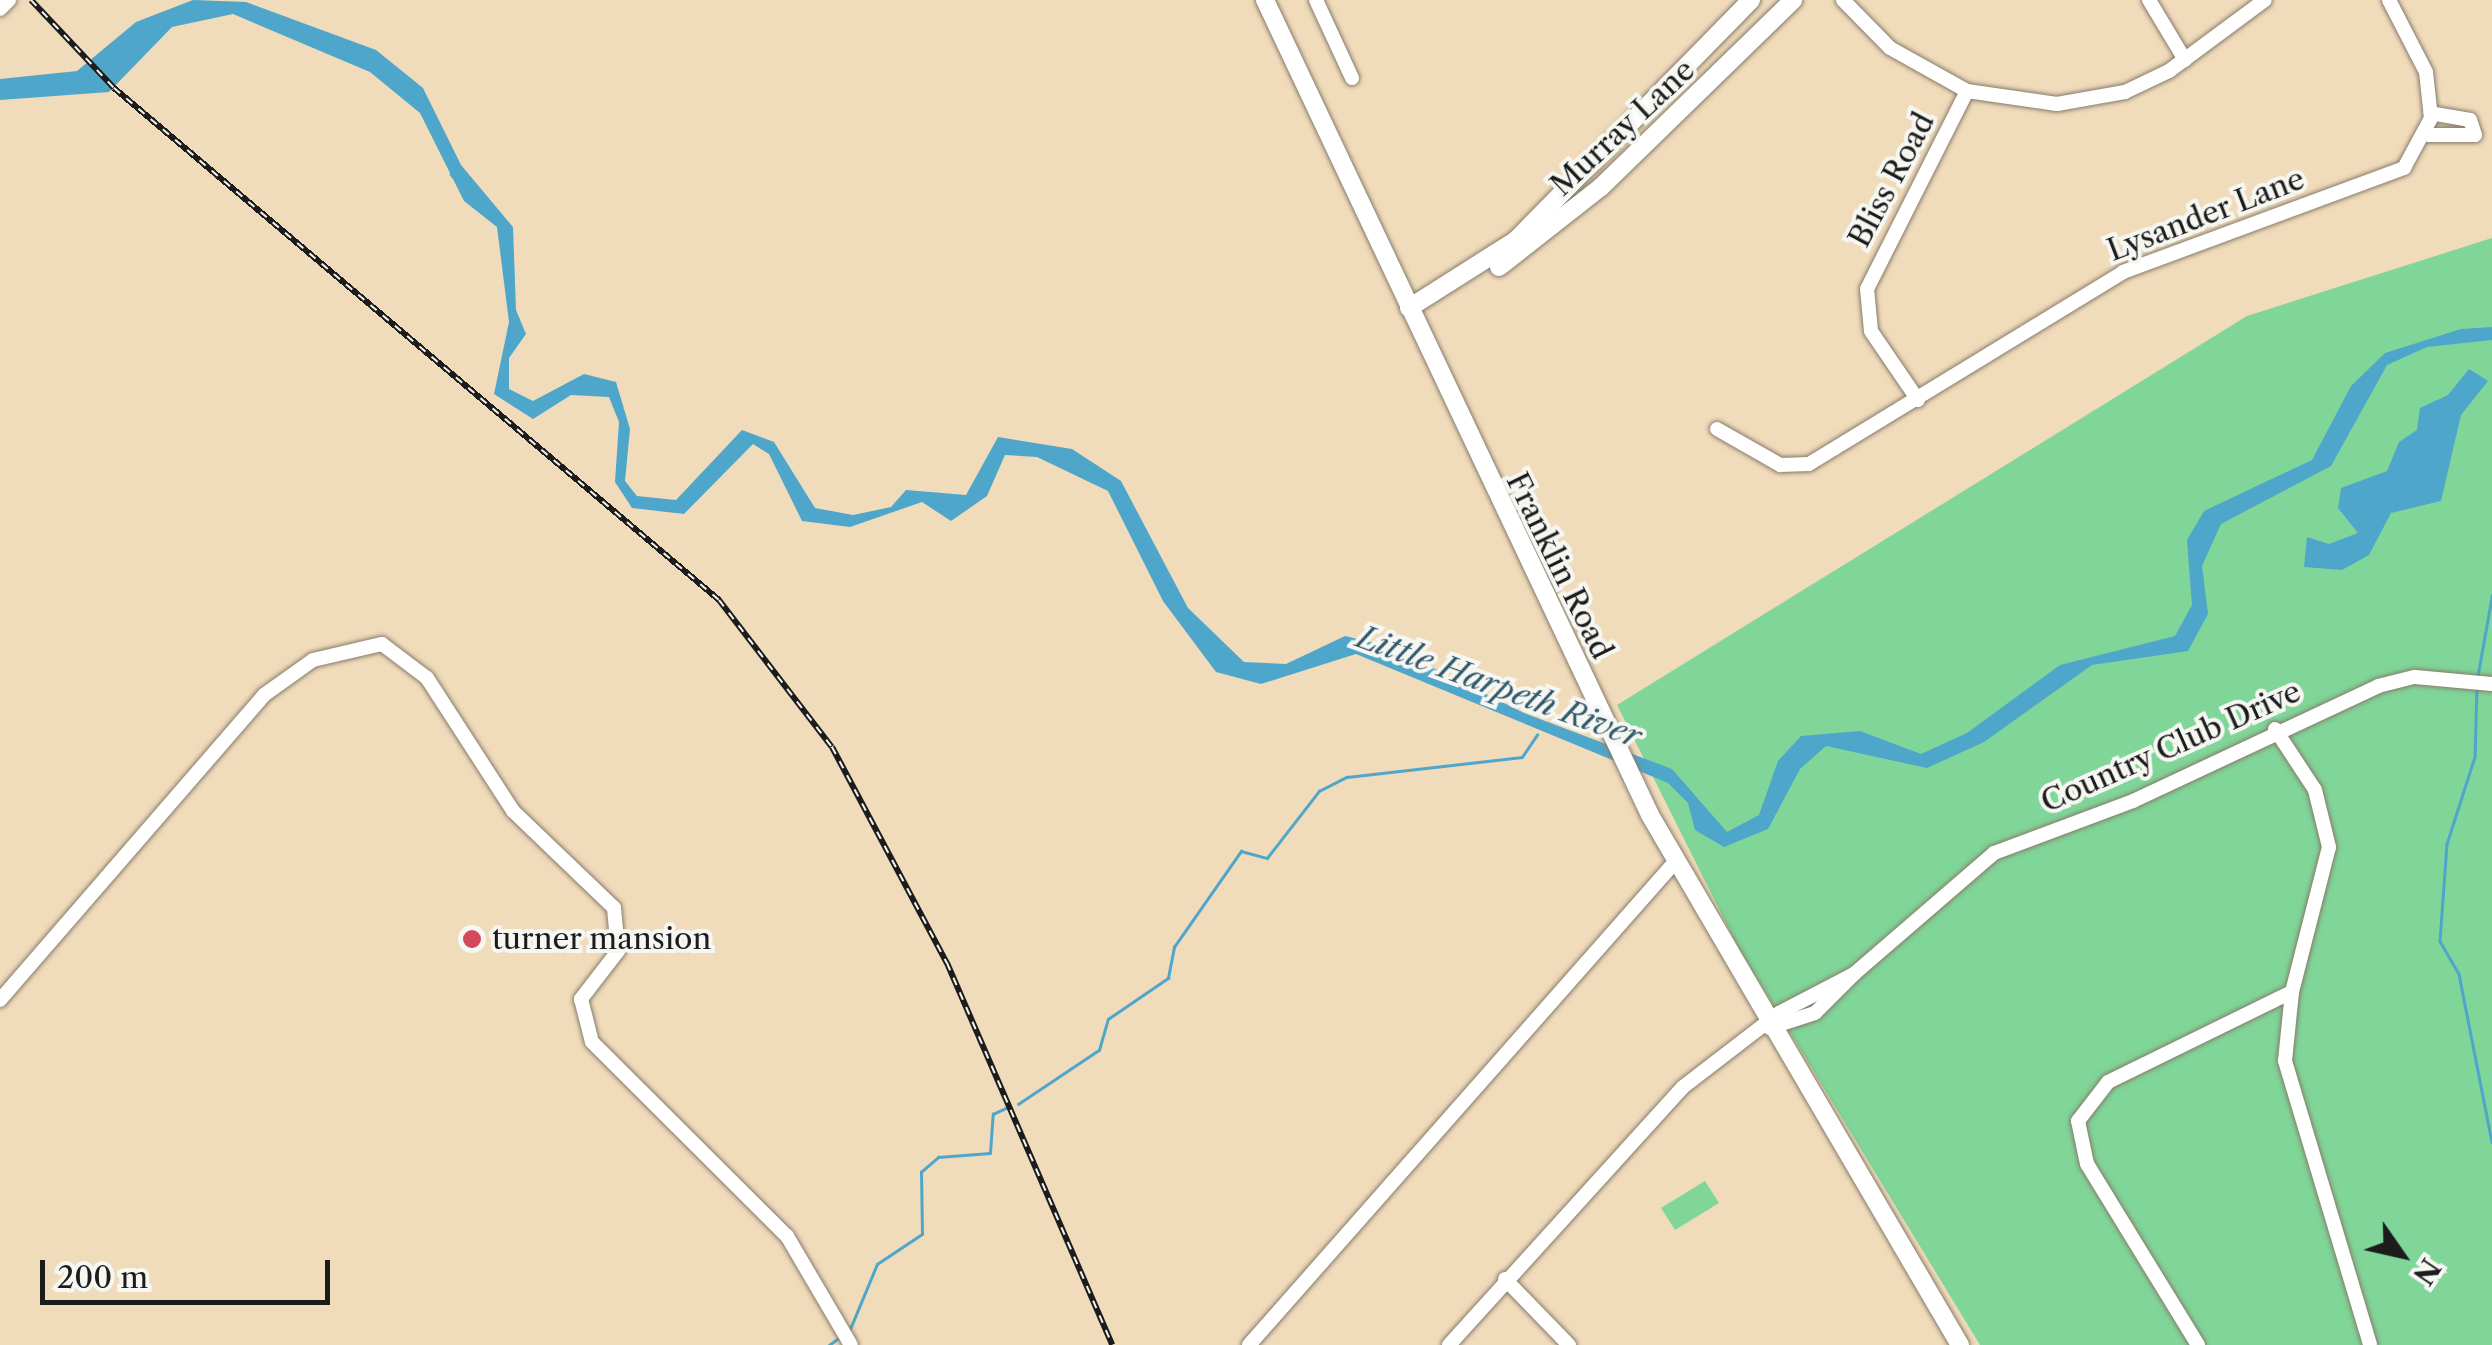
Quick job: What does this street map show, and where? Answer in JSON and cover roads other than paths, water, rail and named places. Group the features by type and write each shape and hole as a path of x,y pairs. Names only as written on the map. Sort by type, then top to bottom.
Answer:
{"main road":[{"name":"Franklin Road","path":"1265,0 1650,815 1769,1028 1960,1345"},
{"name":"Murray Lane","path":"1475,274 1752,0"},
{"name":"Murray Lane","path":"1408,308 1557,226 1793,0"}],"street":[{"path":"0,10 9,0"},
{"path":"1316,0 1352,78"},
{"path":"1843,0 1890,48 1968,90 2057,104 2125,92 2185,60 2265,0"},
{"path":"2149,0 2185,60"},
{"path":"2389,0 2426,72 2431,113 2428,135 2474,135 2470,120 2431,113"},
{"name":"Bliss Road","path":"1918,400 1871,331 1867,289 1968,90"},
{"name":"Lysander Lane","path":"1717,429 1780,465 1809,464 2123,272 2382,179 2404,168 2428,135"},
{"path":"0,1000 264,695 313,660 382,644 427,678 512,811 614,908 618,951 582,1000 592,1042 787,1236 853,1343"},
{"name":"Country Club Drive","path":"1448,1345 1663,1106 1769,1028 1815,1013 1983,859 2133,801 2275,729 2404,678 2490,684"},
{"path":"2275,729 2320,801 2329,847 2292,992 2286,1061 2370,1345"},
{"path":"1249,1345 1675,862"},
{"path":"2198,1345 2087,1164 2078,1120 2108,1082 2292,992"},
{"path":"1505,1279 1568,1345"}],"water":[{"path":"193,0 246,2 376,50 423,88 461,165 513,227 516,310 526,334 509,358 509,389 533,401 584,374 616,382 630,429 625,481 637,496 676,500 742,430 774,442 815,508 853,515 891,507 906,490 966,495 998,437 1072,449 1121,481 1188,608 1244,662 1286,664 1345,636 1391,647 1524,713 1672,769 1727,832 1759,815 1778,761 1801,736 1860,731 1921,754 1967,733 2060,665 2175,636 2192,605 2187,540 2204,511 2312,460 2351,386 2385,353 2461,329 2492,327 2492,340 2427,347 2387,365 2331,466 2221,524 2202,566 2208,614 2188,651 2092,665 1984,742 1927,768 1826,746 1800,769 1768,829 1724,847 1695,830 1688,803 1668,783 1356,654 1261,684 1216,672 1163,601 1108,491 1037,457 1005,455 987,496 951,521 922,502 850,527 802,521 769,454 753,444 684,514 632,508 615,482 619,422 609,397 571,395 533,419 494,394 509,322 497,227 464,201 420,113 370,72 233,14 172,27 109,92 0,100 0,79 77,71 136,22"},
{"path":"2469,369 2488,381 2461,415 2441,501 2391,513 2369,555 2342,570 2304,567 2307,537 2329,544 2358,533 2338,508 2341,488 2387,471 2399,442 2417,430 2420,408 2448,395"}],"waterway":[{"name":"Little Harpeth River","path":"451,174 465,191"},
{"path":"2477,679 2492,595"},
{"path":"2477,687 2475,757 2447,844 2440,941 2459,974 2492,1142"},
{"path":"1018,1104 1099,1050 1108,1019 1168,978 1174,947 1241,851 1267,858 1319,791 1347,777 1522,757 1537,735"},
{"path":"850,1329 877,1264 922,1234 921,1172 938,1157 990,1153 993,1114 1006,1108"},
{"path":"829,1345 840,1337"}],"railway":[{"path":"31,0 114,88 719,600 832,747 947,963 1112,1345"}],"place":[{"name":"turner mansion","path":"472,939"}]}
